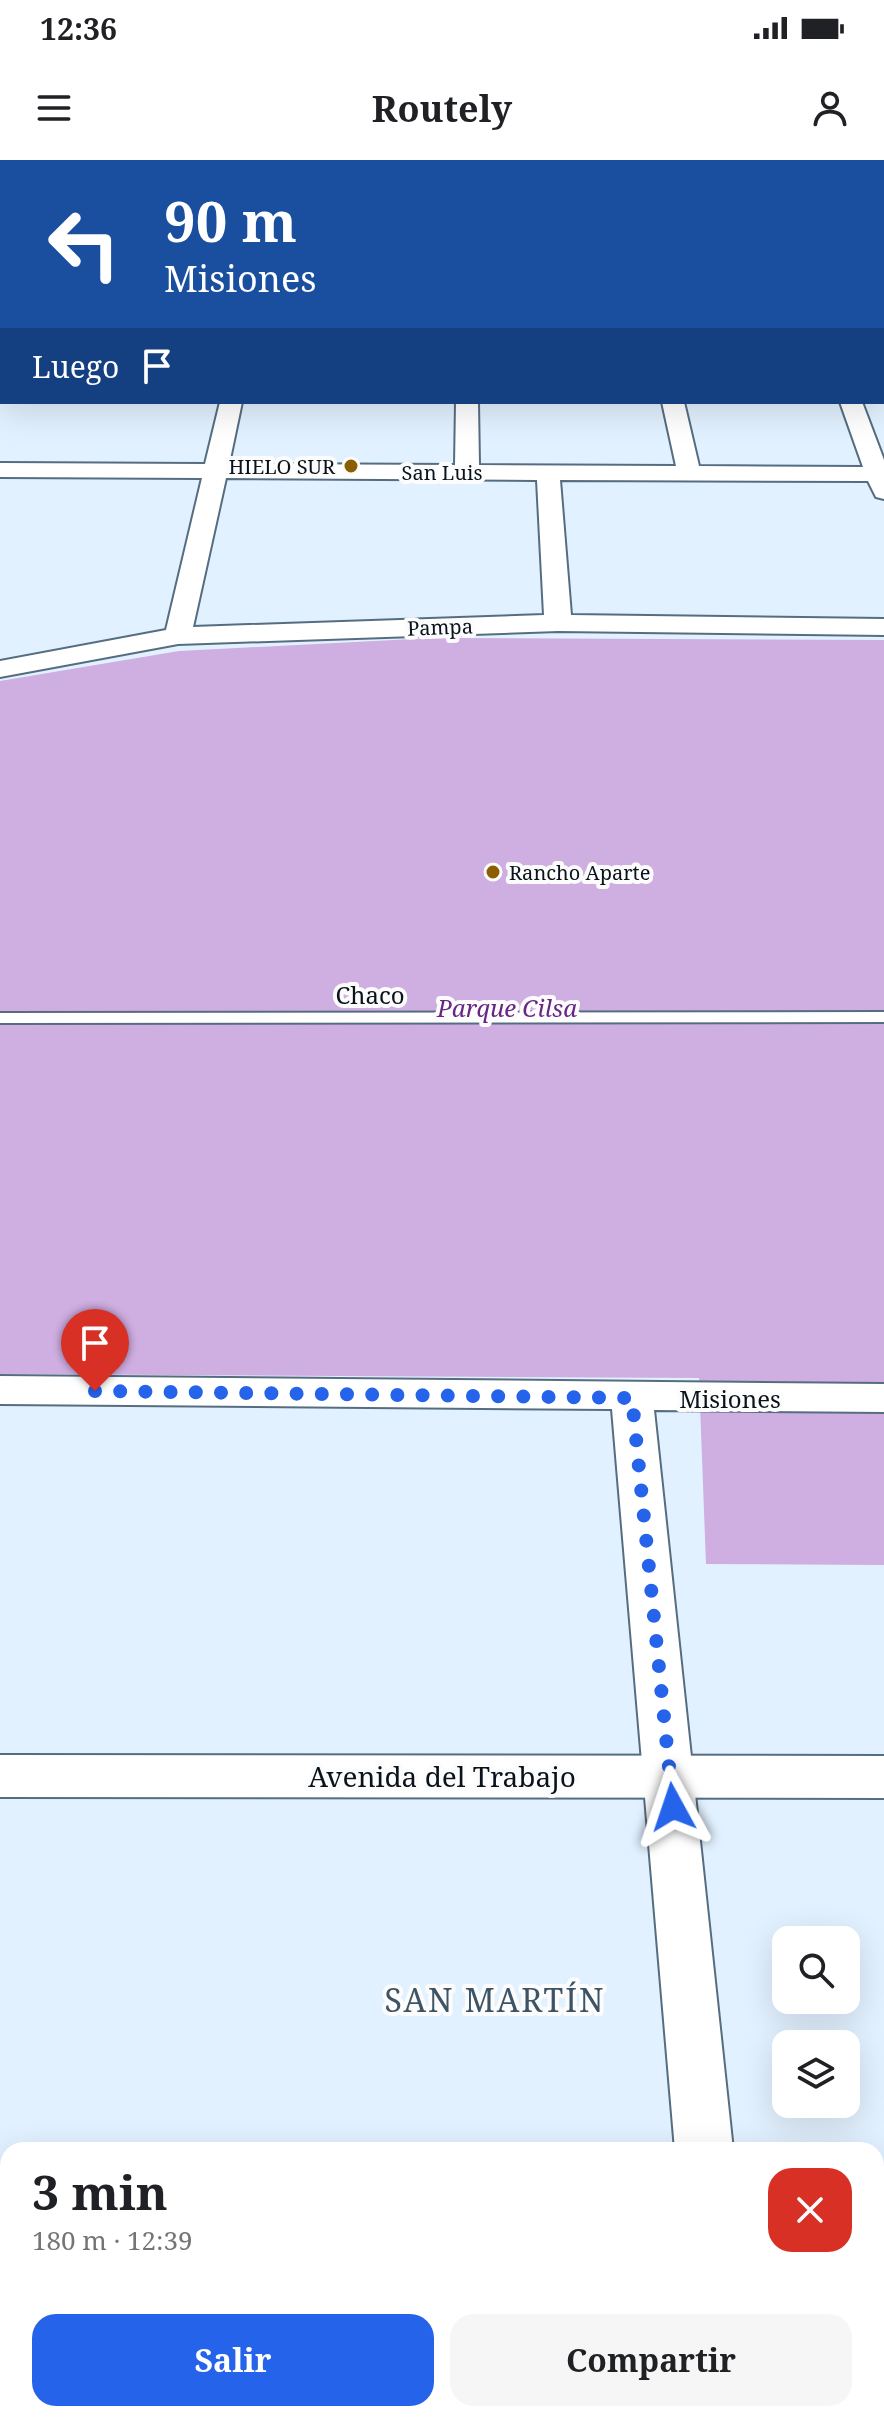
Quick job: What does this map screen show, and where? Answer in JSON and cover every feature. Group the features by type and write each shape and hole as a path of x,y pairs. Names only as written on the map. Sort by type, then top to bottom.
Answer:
{"main road":[{"name":"Avenida del Trabajo","path":"0,1776 884,1777"}],"street":[{"path":"178,636 231,404"},
{"path":"467,404 467,472"},
{"path":"673,404 689,473"},
{"path":"852,404 882,480"},
{"name":"San Luis","path":"0,470 689,473 882,480"},
{"path":"548,472 558,623"},
{"name":"Pampa","path":"0,669 178,636 558,623 884,627"},
{"name":"Misiones","path":"0,1390 884,1398"},
{"path":"632,1398 703,2142"}],"lane":[{"name":"Chaco","path":"0,1018 884,1017"}],"green space":[{"name":"Parque Cilsa","path":"432,638 884,640 884,1565 706,1564 699,1378 0,1374 0,681 179,651"}],"place":[{"name":"HIELO SUR","path":"351,466"},
{"name":"Rancho Aparte","path":"493,872"}],"district":[{"name":"SAN MARTÍN","path":"495,1999"}],"route":[{"path":"95,1391 632,1398 673,1807"}]}
